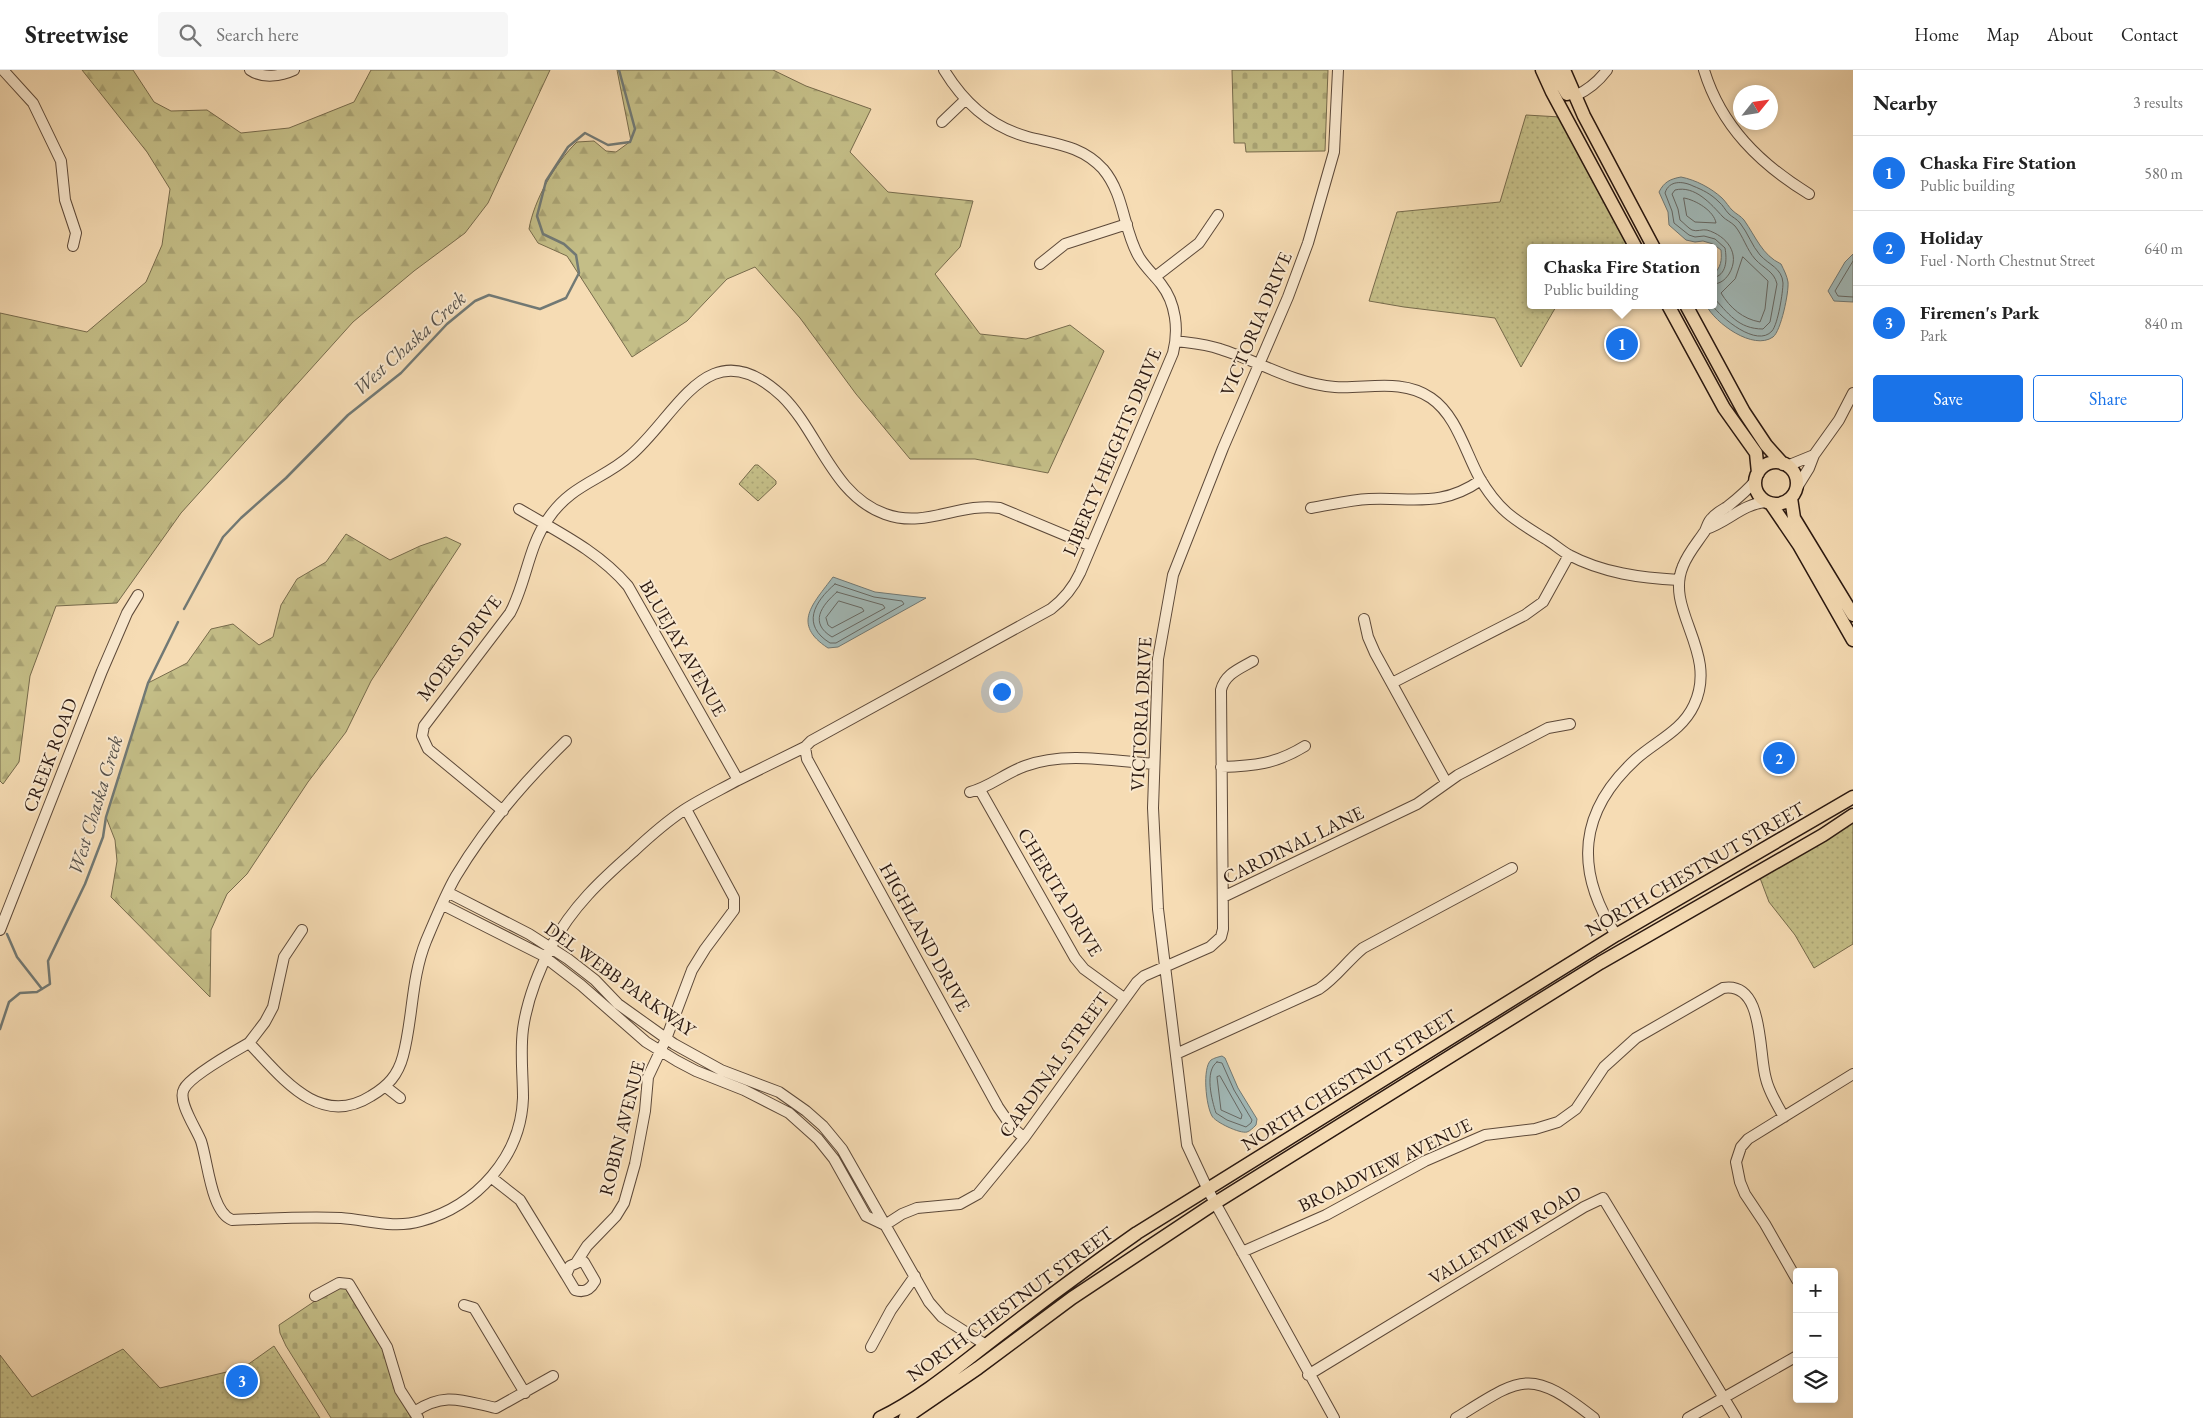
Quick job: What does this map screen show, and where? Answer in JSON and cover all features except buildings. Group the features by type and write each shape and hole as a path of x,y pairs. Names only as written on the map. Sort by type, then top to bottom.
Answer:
{"main road":[{"path":"1542,70 1564,115 1634,244"},
{"path":"1553,70 1567,94 1575,96"},
{"path":"1564,70 1601,149 1652,244"},
{"path":"1670,309 1724,408 1756,453 1758,495 1768,503 1799,545 1853,640"},
{"path":"1688,309 1744,412 1766,445 1796,478 1794,518 1853,615"},
{"path":"1756,477 1769,464 1785,465"},
{"path":"1768,503 1782,504 1794,493"},
{"name":"NORTH CHESTNUT STREET","path":"880,1418 922,1392 1070,1280 1137,1234 1616,935 1853,797"},
{"name":"NORTH CHESTNUT STREET","path":"905,1418 951,1388 1080,1293 1215,1203 1600,963 1823,835 1853,815"}],"street":[{"path":"3,70 33,103 61,161 65,200 76,233 73,246"},
{"path":"250,70 265,75 283,75 294,70"},
{"name":"LIBERTY HEIGHTS DRIVE","path":"805,747 811,741 1052,609 1068,594 1092,546 1173,353 1176,341 1173,308 1168,296 1138,256 1111,180 1092,159 1069,146 1028,137 999,126 964,100 944,70"},
{"name":"VICTORIA DRIVE","path":"1334,1418 1308,1375 1208,1190 1187,1145 1158,908 1155,856 1154,764 1158,659 1173,575 1258,365 1288,297 1321,204 1334,152 1338,70"},
{"path":"1575,96 1587,90 1607,70"},
{"path":"1704,70 1722,112 1748,147 1784,179 1808,194"},
{"path":"942,122 964,100"},
{"path":"1155,277 1199,243 1218,215"},
{"path":"1040,264 1066,244 1127,224"},
{"path":"1176,341 1210,346 1295,379 1335,387 1392,386 1421,392 1431,398 1447,413 1481,480 1494,502 1507,515 1569,555 1608,571 1642,578 1679,580"},
{"name":"MOERS DRIVE","path":"503,811 428,749 422,733 429,718 510,613 519,596 536,541 544,524 566,496 631,456 703,379 718,372 736,370 754,376 783,398 798,416 847,488 877,510 900,518 924,519 970,508 985,506 1000,508 1092,546"},
{"path":"1794,493 1809,468 1814,455 1839,420 1853,392"},
{"path":"1785,465 1814,455"},
{"path":"1616,935 1604,915 1590,877 1587,859 1589,833 1593,816 1603,797 1618,778 1637,758 1673,732 1694,705 1702,678 1698,650 1681,600 1679,580 1682,567 1690,551 1706,530 1711,518 1741,496 1756,477"},
{"path":"1311,508 1370,499 1433,500 1459,494 1481,480"},
{"path":"1706,530 1717,526 1747,505 1768,503"},
{"name":"BLUEJAY AVENUE","path":"519,509 590,550 610,566 628,586 738,780"},
{"path":"1392,683 1525,615 1542,602 1569,555"},
{"name":"CREEK ROAD","path":"0,930 102,671 127,613 138,595"},
{"path":"1364,619 1371,644 1446,782"},
{"path":"1223,897 1220,697 1222,685 1230,674 1253,661"},
{"name":"CARDINAL LANE","path":"1165,967 1210,947 1218,941 1223,929 1223,897 1416,804 1446,782 1548,728 1570,724"},
{"path":"249,1042 289,1085 320,1104 334,1106 350,1105 368,1099 386,1087 397,1073 403,1055 418,967 426,942 455,877 503,811 566,741"},
{"path":"1221,767 1270,763 1287,757 1305,746"},
{"path":"302,930 284,957 273,1007 265,1022 249,1042 191,1080 184,1088 181,1096 200,1141 216,1203 227,1218 232,1220 304,1217 339,1218 397,1225 414,1223 456,1207 483,1187 492,1178 513,1140 522,1110 521,1043 531,992 564,924 594,886 645,840 686,809 738,780 805,747"},
{"name":"HIGHLAND DRIVE","path":"805,747 807,758 998,1107 1011,1126 1024,1138"},
{"path":"970,792 980,790 1025,766 1051,759 1154,764"},
{"name":"CHERITA DRIVE","path":"980,790 1074,958 1084,969 1124,998"},
{"name":"ROBIN AVENUE","path":"576,1263 587,1246 616,1216 624,1203 645,1111 648,1077 666,1039 692,970 705,949 728,920 735,906 734,898 686,809"},
{"path":"1176,1054 1319,989 1331,980 1362,948 1512,868"},
{"name":"DEL WEBB PARKWAY","path":"449,893 551,948 582,969 618,1004 666,1039 721,1070 779,1092 806,1111 823,1126 842,1149 929,1302 942,1317 986,1345"},
{"name":"DEL WEBB PARKWAY","path":"443,905 547,958 646,1042 696,1071 744,1090 789,1113 818,1139 834,1159 866,1216 885,1225"},
{"name":"CARDINAL STREET","path":"885,1225 902,1214 917,1208 960,1204 978,1194 1024,1138 1124,998 1144,976 1165,967"},
{"name":"BROADVIEW AVENUE","path":"1242,1252 1326,1214 1425,1161 1484,1135 1535,1129 1558,1122 1576,1108 1604,1067 1636,1038 1723,988 1731,986 1738,988 1746,995 1756,1012 1766,1080 1784,1117"},
{"path":"1793,1273 1766,1224 1744,1194 1736,1162 1741,1147 1748,1139 1853,1074"},
{"path":"386,1087 400,1098"},
{"path":"492,1178 520,1200 575,1290 584,1291 592,1286 595,1281 584,1262 570,1266 566,1275"},
{"name":"VALLEYVIEW ROAD","path":"1308,1375 1584,1207 1603,1198 1726,1398 1736,1418"},
{"path":"871,1347 891,1310 915,1276"},
{"path":"315,1296 339,1283 349,1284 387,1347 400,1390 416,1415 429,1402 447,1398 496,1408 553,1376"},
{"path":"464,1305 474,1308 525,1393"},
{"path":"1688,1418 1794,1358"},
{"path":"1456,1418 1514,1384 1526,1382 1541,1384 1568,1398 1594,1418"}],"green space":[{"path":"82,70 133,70 154,102 171,111 207,110 241,133 289,128 354,102 371,70 550,70 488,203 465,233 414,271 353,322 181,513 117,603 56,606 30,676 19,762 3,784 0,781 0,313 87,332 146,282 162,245 170,189 147,152"},
{"path":"617,70 773,70 806,86 871,109 850,152 888,192 973,201 960,247 935,274 980,334 1026,339 1070,325 1104,351 1048,473 975,459 910,459 856,394 800,318 755,267 727,279 687,321 632,357 567,256 538,243 529,229 536,206 553,171 577,142 594,141 606,151 616,152 631,141"},
{"path":"1232,70 1328,70 1325,151 1246,152 1245,143 1234,143"},
{"path":"1526,115 1560,117 1629,244 1527,244 1527,309 1555,309 1521,367 1495,318 1369,301 1397,212 1500,202"},
{"path":"755,465 758,465 776,481 776,484 758,501 739,484"},
{"path":"346,534 390,560 420,546 446,537 461,544 371,681 346,732 308,782 247,874 227,894 211,930 210,997 111,897 117,861 115,840 106,817 148,683 187,663 211,629 233,624 259,645 273,637 281,605 297,579 326,562"},
{"path":"1853,821 1853,944 1814,968 1795,935 1769,902 1760,878"},
{"path":"336,1287 345,1288 385,1353 395,1389 411,1418 331,1418 286,1346 280,1333 279,1325"},
{"path":"274,1346 320,1418 0,1418 0,1355 32,1397 123,1349 160,1388 243,1368"}],"water":[{"path":"1681,177 1692,180 1722,198 1744,220 1764,251 1781,264 1787,278 1788,287 1782,320 1773,337 1765,340 1745,338 1717,320 1709,309 1717,309 1717,270 1720,264 1721,250 1717,247 1717,244 1686,240 1669,225 1668,212 1659,192 1663,186"},
{"path":"1853,254 1853,302 1834,301 1828,291 1845,262"},
{"path":"833,577 875,592 926,598 838,647 828,648 810,631 808,622 813,605"},
{"path":"1222,1056 1225,1058 1238,1088 1257,1119 1256,1125 1247,1132 1239,1131 1223,1124 1212,1116 1210,1111 1206,1087 1208,1064 1211,1060"}],"waterway":[{"name":"West Chaska Creek","path":"184,609 223,537 241,518 286,478 348,415 401,373 447,324 475,301 489,295 540,309 566,298 579,273 576,255 564,244 543,234 537,216 546,181 568,147 585,133 608,145 630,142 635,129 619,70"},
{"name":"West Chaska Creek","path":"0,1029 9,1002 20,993 37,992 50,984 48,961 85,884 103,837 106,817 148,683 178,622"},
{"path":"7,934 17,957 42,989"}],"place":[{"name":"Chaska Fire Station","path":"1622,344"},
{"name":"Holiday","path":"1779,758"},
{"name":"Firemen's Park","path":"242,1381"}]}
